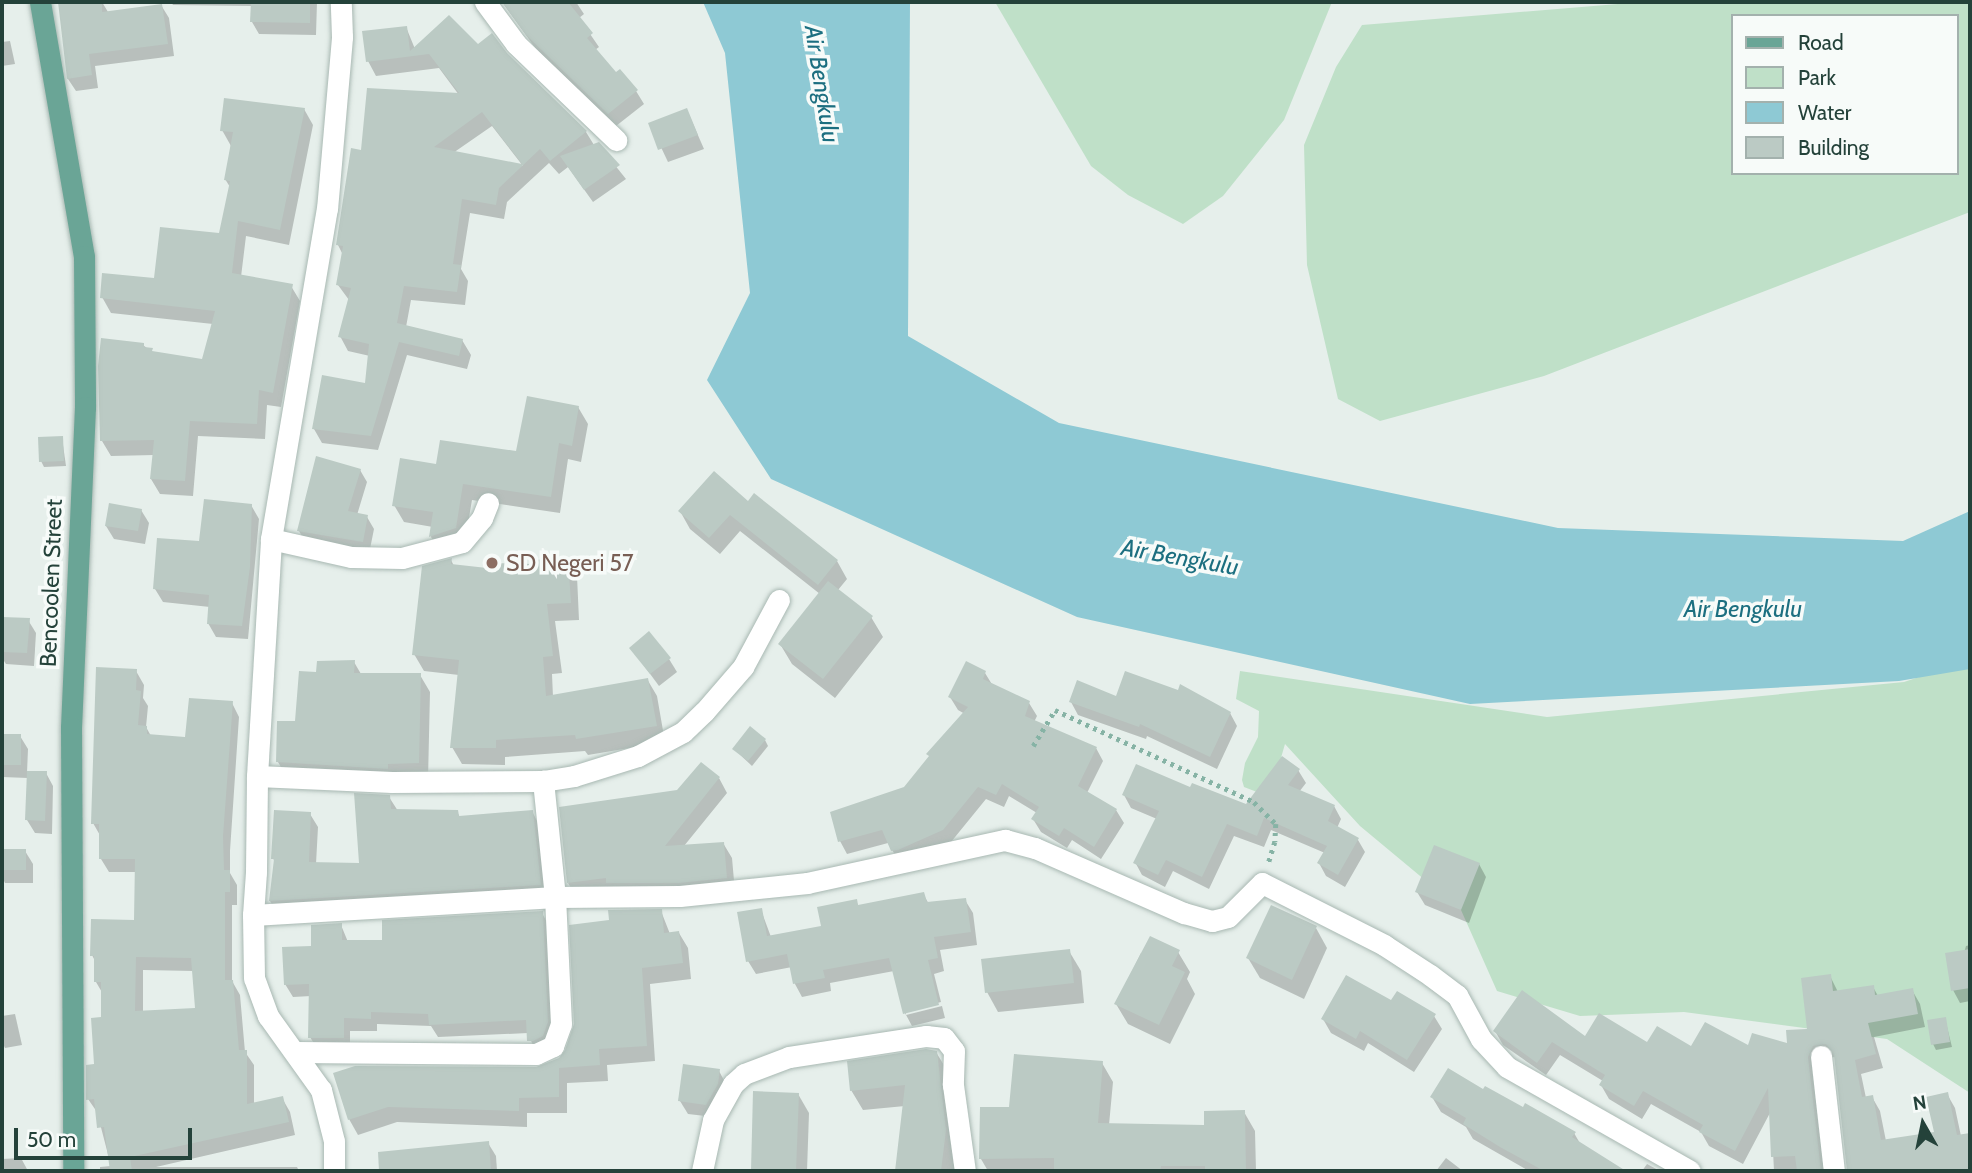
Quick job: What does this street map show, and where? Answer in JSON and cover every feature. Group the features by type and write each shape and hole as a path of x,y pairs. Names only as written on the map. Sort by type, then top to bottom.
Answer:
{"main road":[{"name":"Bencoolen Street","path":"40,2 84,256 85,407 71,727 73,1171"}],"street":[{"path":"334,1171 334,1141 321,1090 268,1016 254,978 253,915 257,776 271,539 327,209 342,37 341,2"},
{"path":"485,2 516,44 616,140"},
{"path":"271,539 351,557 401,558 463,542 482,518 488,503"},
{"path":"257,776 392,782 543,781 574,776 638,756 682,732 743,667 779,600"},
{"path":"296,1052 536,1054 548,1050 556,1043 561,1024 555,897 543,781"},
{"path":"253,915 555,897 680,896 807,883 1005,840 1035,848 1184,913 1212,920 1228,917 1262,883 1384,945 1430,975 1457,995 1480,1039 1507,1067 1690,1171"},
{"path":"704,1164 713,1120 723,1098 733,1084 751,1070 789,1057 938,1037 949,1042 954,1051 953,1085 965,1171"},
{"path":"1821,1056 1834,1171"}],"path":[{"path":"1033,746 1055,710 1254,802 1276,824 1275,842 1262,883"}],"green space":[{"path":"995,2 1332,2 1284,120 1223,196 1183,224 1128,195 1091,166"},
{"path":"1642,2 1970,2 1970,212 1544,376 1380,421 1338,399 1307,265 1304,145 1336,67 1362,25"},
{"path":"1970,660 1970,1093 1887,1039 1684,1012 1580,1016 1497,991 1461,910 1360,826 1285,744 1276,775 1257,792 1244,787 1242,780 1245,763 1258,737 1259,711 1236,699 1240,671 1547,717 1904,682"}],"water":[{"name":"Air Bengkulu","path":"703,2 910,2 908,336 1059,423 1558,528 1903,541 1970,511 1970,669 1899,681 1470,704 1077,617 771,479 707,380 750,293 725,53"}],"building":[{"path":"58,2 102,2 102,12 162,4 168,44 89,54 92,75 67,79"},
{"path":"251,2 310,2 310,23 250,22"},
{"path":"502,2 568,2 593,33 587,38 616,72 620,69 638,90 608,114 526,35"},
{"path":"449,15 478,44 492,33 507,53 587,131 550,161 540,149 499,188 496,205 462,199 453,264 461,265 457,292 404,286 397,323 463,339 459,356 399,342 371,436 312,429 322,375 365,383 369,344 338,337 351,288 336,285 343,246 336,245 351,148 361,150 367,88 459,93 429,54 366,62 362,31 407,26 410,51","holes":["482,112 522,164 434,147"]},
{"path":"224,98 305,108 280,230 238,221 232,273 293,284 273,393 259,390 257,424 190,421 185,481 150,479 154,440 100,441 98,366 101,338 144,343 144,347 153,348 152,351 202,359 215,311 100,298 102,273 154,278 160,227 219,233 230,181 224,180 233,132 220,131"},
{"path":"687,108 698,135 658,150 648,123"},
{"path":"599,142 620,165 584,190 560,156"},
{"path":"527,396 579,406 572,446 559,443 551,497 463,484 456,528 429,537 433,512 392,506 400,458 436,464 440,440 516,451"},
{"path":"63,436 64,461 39,462 38,437"},
{"path":"316,456 361,469 348,511 368,515 363,542 297,531"},
{"path":"714,471 748,501 754,493 838,560 818,585 730,515 709,538 678,511"},
{"path":"204,499 252,504 250,567 242,626 207,624 209,595 153,589 157,538 199,541"},
{"path":"109,503 142,509 138,531 105,526"},
{"path":"452,558 451,564 496,569 496,563 532,564 532,560 568,558 571,603 547,604 553,656 543,657 546,696 648,678 657,726 576,739 575,735 496,740 496,748 450,748 459,660 412,655 422,566"},
{"path":"828,581 873,616 823,679 778,644"},
{"path":"2,617 30,618 27,653 2,652"},
{"path":"649,631 671,658 650,674 629,648"},
{"path":"355,660 354,673 421,673 419,763 388,764 388,769 276,762 277,721 295,721 299,671 316,672 317,661"},
{"path":"966,661 986,671 983,679 1030,701 1025,716 1097,747 1078,786 1117,809 1094,847 1064,828 1059,836 1031,819 1039,807 1002,784 996,795 978,787 943,830 898,850 891,851 882,830 838,842 830,812 904,787 929,756 926,754 968,707 948,697"},
{"path":"96,667 137,669 136,690 141,691 138,725 147,726 147,734 185,737 189,698 233,701 223,836 224,870 230,870 230,892 225,892 225,980 233,980 239,1050 247,1050 247,1104 283,1096 289,1122 130,1157 132,1171 110,1171 104,1127 97,1128 94,1099 86,1100 86,1065 94,1064 91,1018 101,1017 101,982 94,982 94,956 90,956 91,919 134,920 135,859 99,859 99,824 91,824","holes":["136,957 191,958 195,1008 135,1011"]},
{"path":"1125,671 1178,690 1180,684 1231,712 1210,757 1140,724 1139,727 1069,702 1077,680 1116,696"},
{"path":"750,726 766,739 748,761 732,749"},
{"path":"2,734 21,734 21,765 2,765"},
{"path":"1282,756 1300,769 1288,785 1335,805 1328,821 1359,838 1338,875 1317,863 1327,846 1264,818 1257,836 1227,824 1202,877 1166,860 1158,875 1133,863 1159,811 1122,795 1136,764 1190,787 1192,783 1246,804"},
{"path":"701,762 720,777 665,846 724,842 727,878 679,883 606,883 606,878 567,883 559,807 677,790"},
{"path":"27,771 47,771 45,821 25,820"},
{"path":"354,793 390,795 391,809 458,810 459,816 533,810 541,885 269,901 274,859 271,859 274,810 311,812 309,862 359,863"},
{"path":"1434,845 1480,863 1461,910 1415,892"},
{"path":"2,849 26,849 26,870 2,870"},
{"path":"924,892 927,902 966,898 971,932 934,937 938,958 928,960 939,1005 903,1014 889,958 823,970 825,978 793,984 787,954 746,962 737,912 762,908 767,936 821,926 817,907 857,899 858,905"},
{"path":"1271,905 1317,926 1292,980 1246,958"},
{"path":"662,909 664,933 679,931 683,963 642,968 647,1046 599,1049 600,1065 559,1068 559,1097 519,1098 519,1111 388,1107 348,1120 333,1073 355,1066 536,1067 559,1058 565,1050 574,1024 569,925 609,920 608,910"},
{"path":"543,911 548,1022 543,1036 533,1041 527,1041 526,1020 429,1025 428,1014 371,1012 371,1019 344,1018 344,1038 308,1038 309,984 284,985 282,947 311,946 311,925 342,923 342,940 382,940 382,920"},
{"path":"1150,936 1180,950 1172,966 1185,972 1159,1025 1114,1004"},
{"path":"1070,949 1074,983 985,993 981,959"},
{"path":"1970,949 1970,988 1951,991 1945,953"},
{"path":"1831,974 1833,991 1874,985 1875,995 1913,988 1918,1014 1868,1023 1876,1054 1855,1060 1862,1097 1873,1095 1881,1140 1934,1132 1926,1097 1948,1092 1957,1135 1970,1133 1970,1171 1847,1171 1834,1055 1826,1044 1813,1046 1808,1057 1821,1171 1797,1171 1795,1156 1771,1157 1768,1088 1735,1151 1699,1132 1703,1125 1643,1091 1634,1106 1599,1085 1605,1075 1552,1042 1537,1063 1493,1031 1522,990 1585,1036 1599,1013 1647,1042 1657,1026 1691,1046 1705,1022 1748,1045 1752,1033 1787,1043 1786,1030 1807,1029 1801,978"},
{"path":"1346,975 1391,1000 1397,991 1436,1014 1407,1060 1360,1031 1356,1039 1321,1019"},
{"path":"1946,1017 1950,1042 1931,1045 1927,1020"},
{"path":"926,1049 937,1051 946,1130 941,1171 895,1171 905,1085 850,1091 847,1061"},
{"path":"1014,1054 1103,1061 1098,1123 1204,1125 1204,1111 1245,1110 1246,1171 1205,1171 1205,1166 1161,1166 1160,1171 1054,1171 1054,1158 979,1159 980,1107 1009,1107"},
{"path":"683,1064 720,1069 718,1084 706,1105 678,1101"},
{"path":"1448,1068 1483,1089 1485,1086 1523,1107 1525,1103 1576,1132 1572,1137 1626,1171 1544,1171 1500,1147 1463,1124 1466,1118 1430,1097"},
{"path":"753,1091 799,1093 796,1171 751,1171"},
{"path":"489,1141 491,1171 379,1171 378,1152"}],"place":[{"name":"SD Negeri 57","path":"492,563"}]}
